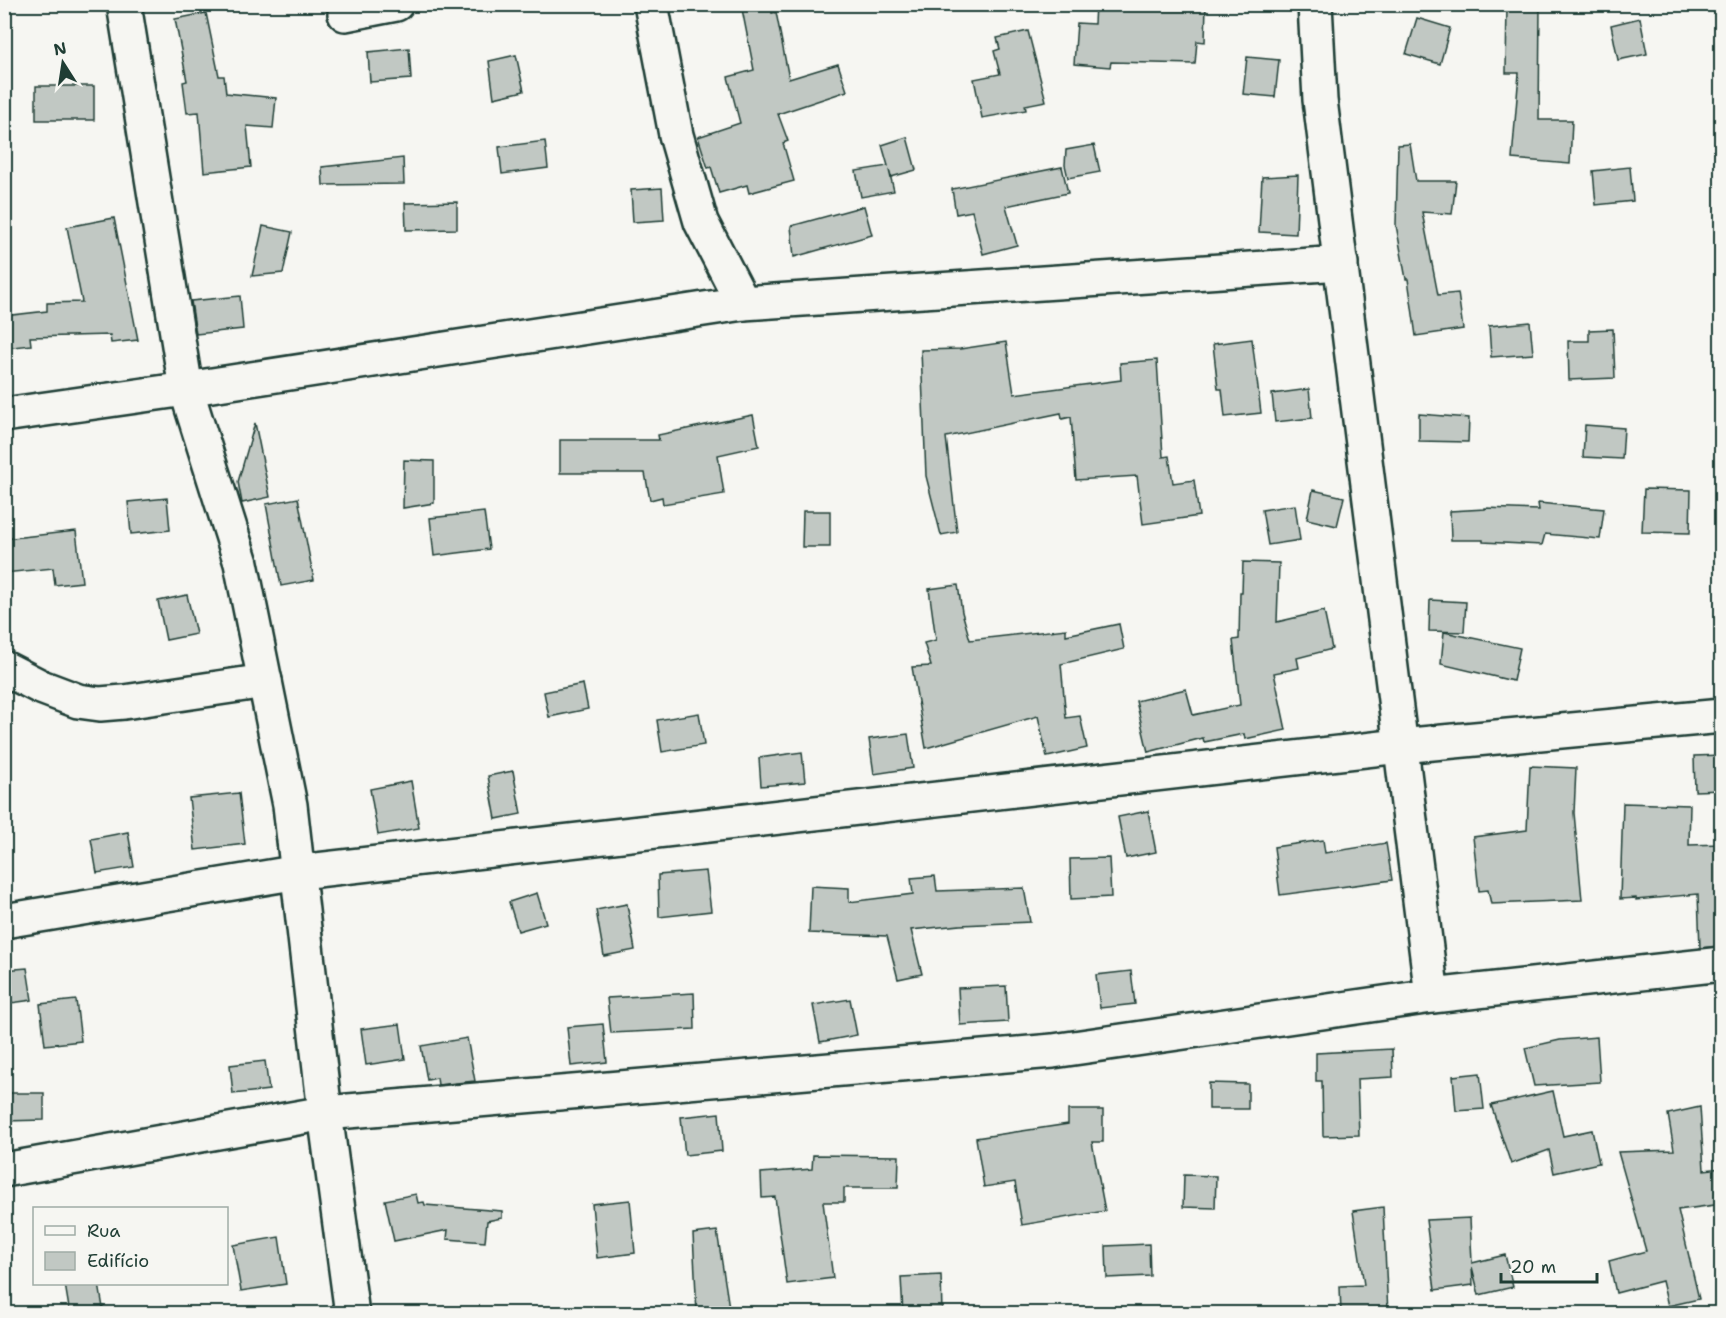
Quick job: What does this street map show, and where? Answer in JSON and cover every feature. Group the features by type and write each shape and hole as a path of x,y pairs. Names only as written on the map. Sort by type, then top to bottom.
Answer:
{"street":[{"path":"124,4 186,389 241,563 290,805 325,1113 352,1314"},
{"path":"345,14 396,4"},
{"path":"651,4 676,135 701,222 743,303"},
{"path":"1315,4 1320,100 1432,996"},
{"path":"4,415 743,303 1341,263"},
{"path":"4,668 41,687 78,700 100,704 265,681"},
{"path":"4,921 299,872 1400,746 1722,716"},
{"path":"4,1170 325,1113 1053,1051 1432,996 1722,964"}],"building":[{"path":"741,4 770,4 772,13 776,12 789,79 838,64 847,91 778,114 788,141 783,143 794,181 749,193 747,185 719,193 698,137 740,123 728,77 754,70"},
{"path":"1095,4 1206,4 1205,42 1197,41 1195,64 1111,62 1110,67 1074,64 1077,23 1094,24"},
{"path":"1507,4 1540,4 1539,120 1572,120 1570,164 1512,159 1519,73 1506,73"},
{"path":"206,13 219,76 224,76 226,93 276,98 273,128 247,126 251,167 204,172 199,112 187,113 183,82 187,81 175,19"},
{"path":"1417,18 1450,28 1440,64 1406,54"},
{"path":"1640,18 1647,54 1618,60 1611,25"},
{"path":"1028,31 1046,101 1025,105 1026,110 982,118 974,79 1000,74 994,51 1000,49 997,38"},
{"path":"409,48 411,79 370,82 368,52"},
{"path":"516,55 524,91 494,98 489,61"},
{"path":"1247,57 1279,60 1275,97 1243,94"},
{"path":"36,86 94,86 94,120 36,120"},
{"path":"907,137 916,170 891,177 889,170 894,191 861,197 856,171 888,166 882,145"},
{"path":"545,141 548,168 502,174 499,147"},
{"path":"1410,144 1416,181 1456,181 1452,214 1422,212 1438,295 1458,293 1463,329 1416,336 1408,279 1406,279 1396,225 1398,145"},
{"path":"1094,145 1100,172 1068,178 1065,165 1066,150"},
{"path":"403,158 404,184 323,185 322,167"},
{"path":"1062,167 1068,193 1006,206 1017,245 983,254 972,211 956,214 952,189"},
{"path":"1630,167 1633,201 1596,205 1593,171"},
{"path":"1298,175 1296,234 1259,232 1262,177"},
{"path":"662,188 664,220 633,222 631,190"},
{"path":"457,202 457,229 406,230 405,203"},
{"path":"864,206 872,235 794,257 791,226"},
{"path":"114,218 138,340 111,343 110,335 30,337 31,345 4,348 4,316 47,311 47,303 82,302 67,227"},
{"path":"263,226 292,232 283,273 252,276"},
{"path":"240,296 243,329 196,334 191,301"},
{"path":"1530,322 1533,354 1491,357 1489,326"},
{"path":"1613,329 1615,378 1569,380 1568,341 1589,341 1589,330"},
{"path":"1252,339 1261,413 1225,417 1222,389 1218,389 1213,344"},
{"path":"1006,342 1014,394 1121,380 1120,363 1157,360 1163,457 1169,456 1173,483 1194,480 1199,516 1143,524 1137,476 1076,480 1071,417 1062,419 1061,413 946,437 957,532 941,535 926,476 921,350 960,349"},
{"path":"1309,389 1312,418 1275,422 1272,394"},
{"path":"1419,414 1469,418 1468,442 1419,441"},
{"path":"753,415 759,446 718,455 724,494 663,504 662,497 650,500 645,473 560,473 560,440 659,440 658,435"},
{"path":"255,423 270,497 242,503 238,482"},
{"path":"1585,425 1624,428 1622,459 1583,457"},
{"path":"404,460 434,461 434,503 403,508"},
{"path":"1644,489 1691,490 1690,533 1642,532"},
{"path":"1313,490 1344,497 1337,526 1307,519"},
{"path":"167,498 170,530 131,534 128,502"},
{"path":"298,498 314,580 281,586 266,504"},
{"path":"1538,503 1604,509 1600,539 1545,534 1542,545 1451,540 1450,511 1485,508 1539,510"},
{"path":"1295,505 1300,540 1268,545 1262,510"},
{"path":"803,511 830,511 830,547 802,547"},
{"path":"484,512 489,549 434,556 430,518"},
{"path":"76,531 82,582 55,585 53,568 4,573 4,539"},
{"path":"1243,562 1279,563 1277,622 1324,611 1332,649 1297,658 1299,668 1274,673 1286,730 1245,739 1244,734 1204,742 1203,738 1148,752 1136,701 1186,689 1193,715 1240,705 1233,640 1239,639"},
{"path":"958,585 962,612 970,640 1066,629 1066,635 1119,624 1124,649 1061,664 1066,718 1080,716 1087,748 1047,757 1038,716 926,748 912,667 931,666 924,643 936,640 929,589"},
{"path":"187,595 196,634 166,640 158,601"},
{"path":"1430,600 1466,602 1464,632 1429,631"},
{"path":"1444,632 1520,648 1513,681 1441,664"},
{"path":"583,684 588,709 549,717 544,692"},
{"path":"699,713 704,745 662,752 657,720"},
{"path":"908,734 913,768 874,774 869,739"},
{"path":"802,752 805,782 761,786 759,758"},
{"path":"1722,755 1722,790 1695,791 1694,756"},
{"path":"1530,766 1576,768 1574,813 1582,900 1491,904 1488,890 1479,891 1473,837 1527,830"},
{"path":"513,771 521,814 496,819 488,776"},
{"path":"411,781 419,828 378,835 370,789"},
{"path":"239,793 245,844 195,850 189,798"},
{"path":"1623,803 1690,805 1689,845 1722,844 1722,946 1700,948 1698,894 1636,900 1636,898 1620,899"},
{"path":"1148,811 1156,852 1126,858 1118,817"},
{"path":"128,832 134,867 97,873 91,839"},
{"path":"1323,840 1325,853 1386,843 1392,880 1280,895 1274,847"},
{"path":"1109,858 1111,897 1071,899 1070,859"},
{"path":"706,871 711,911 659,917 658,875"},
{"path":"935,876 937,891 1024,888 1030,922 911,930 922,974 898,979 887,936 809,933 811,886 849,888 849,902 913,894 911,878"},
{"path":"537,893 546,923 518,931 509,902"},
{"path":"627,904 635,950 604,956 596,910"},
{"path":"27,968 32,1000 4,1004 4,970"},
{"path":"1131,971 1135,1004 1100,1008 1096,975"},
{"path":"1006,986 1008,1022 960,1025 958,988"},
{"path":"694,993 695,1029 611,1033 607,998"},
{"path":"850,999 857,1035 820,1042 813,1005"},
{"path":"76,1000 81,1041 45,1045 40,1004"},
{"path":"400,1024 405,1059 366,1065 361,1029"},
{"path":"603,1024 607,1062 571,1066 567,1027"},
{"path":"1597,1037 1600,1082 1534,1086 1525,1048 1560,1040"},
{"path":"467,1038 475,1081 438,1085 437,1078 427,1080 421,1046"},
{"path":"1392,1049 1393,1077 1357,1079 1359,1135 1323,1136 1322,1081 1316,1081 1316,1053"},
{"path":"265,1061 269,1090 233,1094 230,1065"},
{"path":"1480,1073 1484,1109 1456,1111 1453,1076"},
{"path":"1209,1083 1248,1084 1248,1109 1209,1109"},
{"path":"1553,1091 1563,1136 1592,1130 1599,1163 1554,1173 1549,1150 1511,1164 1491,1105"},
{"path":"4,1093 44,1093 44,1120 4,1121"},
{"path":"1700,1107 1704,1170 1722,1168 1722,1204 1678,1210 1699,1299 1668,1306 1662,1281 1616,1293 1609,1261 1646,1251 1618,1152 1674,1150 1668,1114"},
{"path":"1068,1110 1103,1110 1103,1142 1092,1142 1105,1211 1022,1225 1015,1182 984,1187 976,1138 1068,1124"},
{"path":"719,1113 722,1151 685,1155 681,1117"},
{"path":"813,1155 899,1156 898,1188 844,1188 844,1202 823,1202 833,1278 787,1284 775,1197 762,1198 761,1173 812,1169"},
{"path":"1184,1175 1216,1176 1215,1208 1183,1207"},
{"path":"416,1194 418,1203 424,1202 425,1205 502,1211 502,1218 487,1221 485,1242 447,1239 448,1230 394,1241 385,1200"},
{"path":"630,1200 635,1253 597,1258 592,1204"},
{"path":"1383,1207 1388,1314 1341,1314 1340,1286 1364,1285 1353,1211"},
{"path":"1470,1218 1472,1263 1505,1255 1513,1287 1479,1295 1472,1267 1473,1285 1435,1290 1426,1220"},
{"path":"717,1231 730,1314 697,1314 693,1234"},
{"path":"279,1237 286,1284 241,1291 233,1245"},
{"path":"1149,1244 1150,1276 1107,1278 1106,1246"},
{"path":"941,1275 942,1314 903,1314 901,1277"},
{"path":"65,1285 99,1285 104,1314 70,1314"}]}
